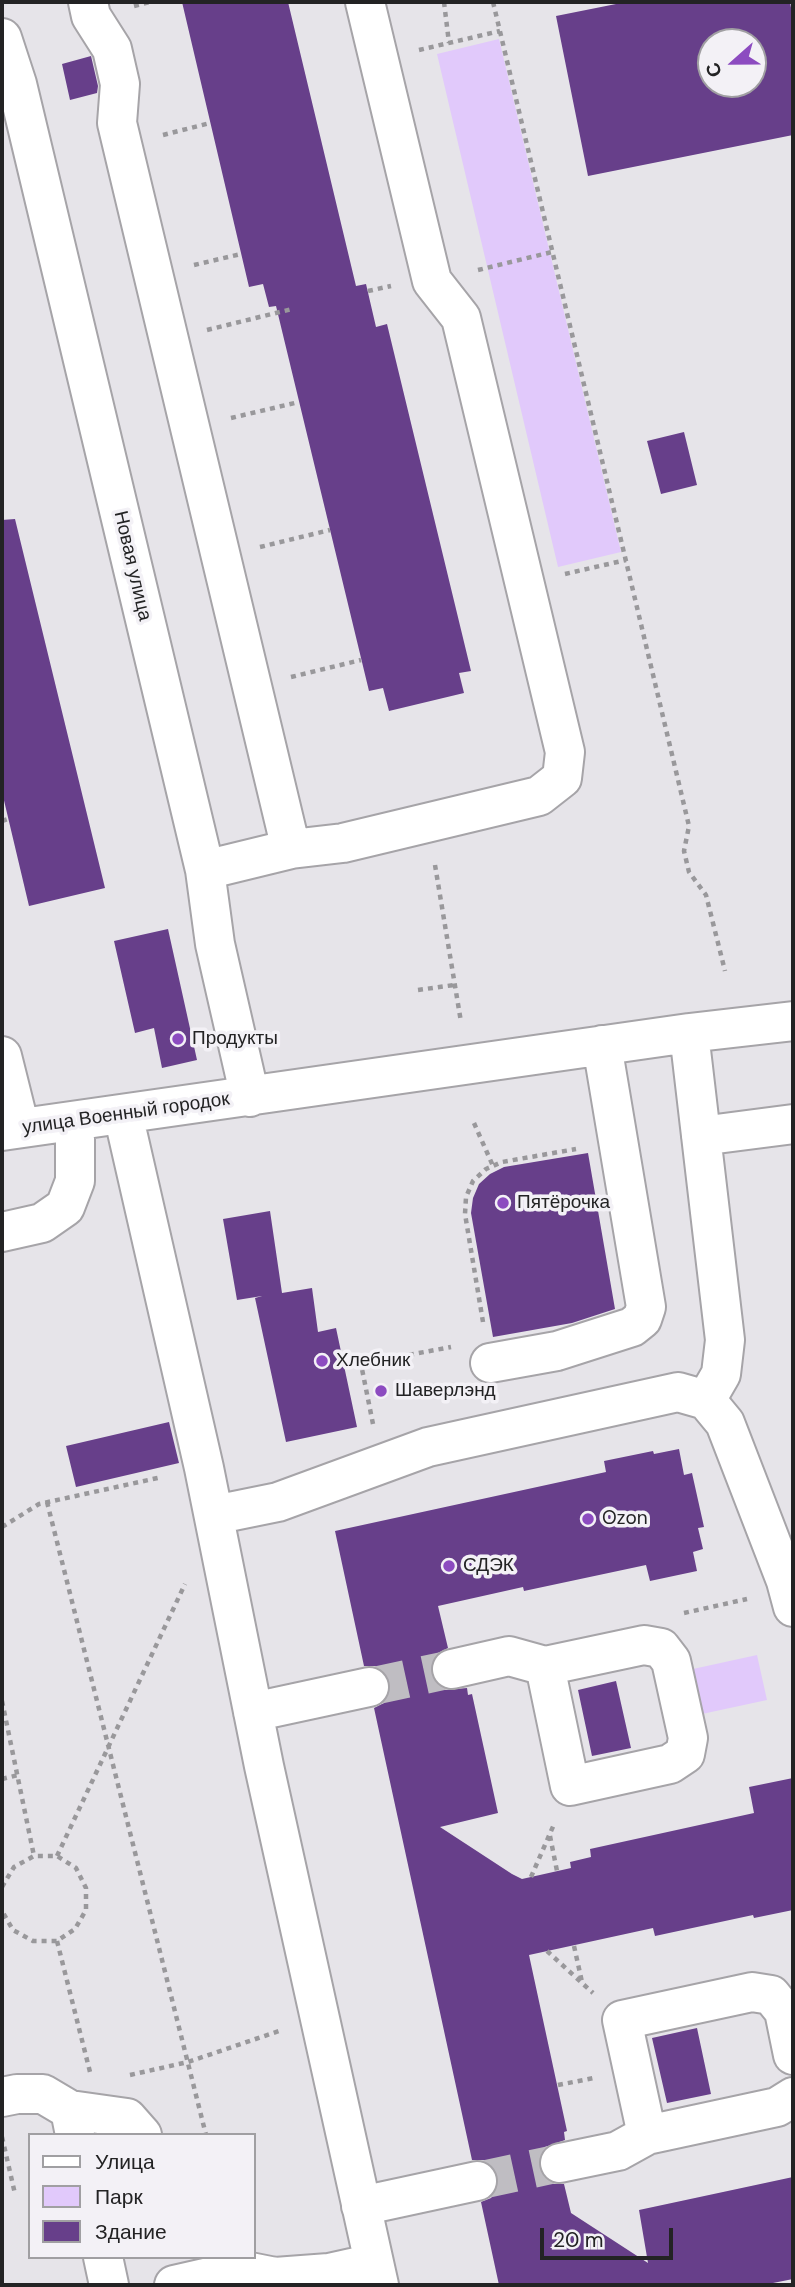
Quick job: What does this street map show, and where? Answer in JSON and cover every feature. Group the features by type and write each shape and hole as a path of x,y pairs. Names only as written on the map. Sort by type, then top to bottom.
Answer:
{"street":[{"path":"88,2 91,16 113,49 120,84 117,123 292,849"},
{"path":"205,870 292,849 343,843 539,796 562,778 565,752 461,318 432,281 365,2"},
{"name":"Новая улица","path":"2,38 9,85 205,870 215,944 250,1097"},
{"name":"улица Военный городок","path":"11,1130 602,1045 793,1021"},
{"path":"689,1033 725,1340 721,1374 706,1400"},
{"path":"488,1351 557,1351 632,1327 642,1319 646,1307 602,1045"},
{"path":"2,1056 11,1130"},
{"path":"123,1114 204,1468 253,1712 376,2274 329,2273 275,2277 240,2270 177,2275"},
{"path":"2,1232 42,1223 65,1207 75,1181 75,1121"},
{"path":"701,1136 793,1124"},
{"path":"214,1515 278,1502 428,1447 678,1392 706,1400 725,1423 786,1581 793,1607"},
{"path":"452,1668 509,1656 545,1666 644,1644 661,1648 671,1661 688,1738 685,1754 670,1764 570,1786 545,1666"},
{"path":"253,1712 369,1687"},
{"path":"647,2135 622,2020 752,1992 771,1995 784,2011 793,2055"},
{"path":"2,2097 17,2094 63,2113 127,2118 140,2133"},
{"path":"560,2163 618,2151 647,2135 778,2107 793,2097"},
{"path":"361,2206 477,2181"},
{"path":"103,2259 109,2285"}],"path":[{"path":"444,2 449,43"},
{"path":"493,2 689,826 684,851 689,872 706,895 724,971"},
{"path":"379,60 500,31"},
{"path":"432,281 552,253"},
{"path":"169,339 292,309"},
{"path":"190,428 299,402"},
{"path":"221,557 330,530"},
{"path":"525,584 626,560"},
{"path":"253,686 361,660"},
{"path":"2,821 8,819"},
{"path":"428,822 462,1028"},
{"path":"418,990 454,985"},
{"path":"474,1123 493,1166"},
{"path":"372,1420 361,1364 488,1351 465,1214 466,1197 474,1181 486,1169 502,1162 618,1142"},
{"path":"2,1527 40,1504 204,1468"},
{"path":"47,1502 206,2133"},
{"path":"57,1857 182,1587 190,1576"},
{"path":"703,1609 741,1601"},
{"path":"2,1701 34,1856"},
{"path":"2,1779 18,1775"},
{"path":"531,1877 570,1786"},
{"path":"550,1835 557,1871"},
{"path":"2,1887 14,1867 34,1856 57,1857 76,1868 86,1888 86,1910 75,1929 57,1941 33,1941 13,1930 2,1911"},
{"path":"57,1941 92,2083 63,2113"},
{"path":"574,1945 582,1983"},
{"path":"547,1951 622,2020"},
{"path":"120,2077 188,2062 267,2034"},
{"path":"2,2137 15,2194"}],"green space":[{"path":"499,39 621,552 558,567 437,54"},
{"path":"757,1655 767,1700 702,1714 693,1669"}],"building":[{"path":"182,2 288,2 356,286 366,284 376,327 387,324 471,671 459,673 464,693 389,711 383,688 369,691 276,306 269,307 263,284 249,287"},
{"path":"626,2 790,2 793,19 793,135 588,176 556,16"},
{"path":"91,56 98,86 97,93 70,100 62,64"},
{"path":"684,432 697,485 661,494 647,441"},
{"path":"15,519 105,888 29,906 2,792 2,520"},
{"path":"168,929 197,1060 162,1068 154,1028 135,1033 114,941"},
{"path":"588,1153 615,1309 572,1323 493,1337 471,1213 479,1184 504,1167"},
{"path":"270,1211 282,1293 312,1288 318,1332 336,1328 357,1427 286,1442 255,1298 262,1296 237,1300 223,1219"},
{"path":"169,1422 179,1463 76,1487 66,1446"},
{"path":"679,1449 684,1475 692,1473 704,1527 698,1528 703,1549 693,1552 697,1571 650,1581 646,1565 524,1591 523,1587 438,1606 448,1648 438,1653 431,1662 431,1675 445,1690 467,1688 468,1695 472,1694 498,1813 440,1827 522,1879 571,1868 570,1862 591,1857 590,1849 754,1813 749,1787 793,1778 793,1910 754,1918 753,1915 655,1936 653,1928 529,1955 567,2131 564,2132 565,2140 545,2147 540,2156 539,2167 544,2178 554,2184 564,2184 571,2213 648,2263 639,2210 793,2177 793,2279 763,2285 499,2285 481,2202 491,2198 498,2188 498,2176 493,2166 484,2160 472,2160 374,1708 384,1703 390,1693 390,1683 385,1672 375,1666 364,1666 335,1531 606,1472 604,1461 653,1451 654,1454"},
{"path":"616,1681 631,1748 592,1756 578,1690"},
{"path":"697,2028 711,2094 667,2103 652,2038"}],"tunnel":[{"path":"369,1687 452,1669"},
{"path":"477,2181 560,2163"}],"place":[{"name":"Продукты","path":"178,1039"},
{"name":"Пятёрочка","path":"503,1203"},
{"name":"Хлебник","path":"322,1361"},
{"name":"Шаверлэнд","path":"381,1391"},
{"name":"Ozon","path":"588,1519"},
{"name":"СДЭК","path":"449,1566"}]}
